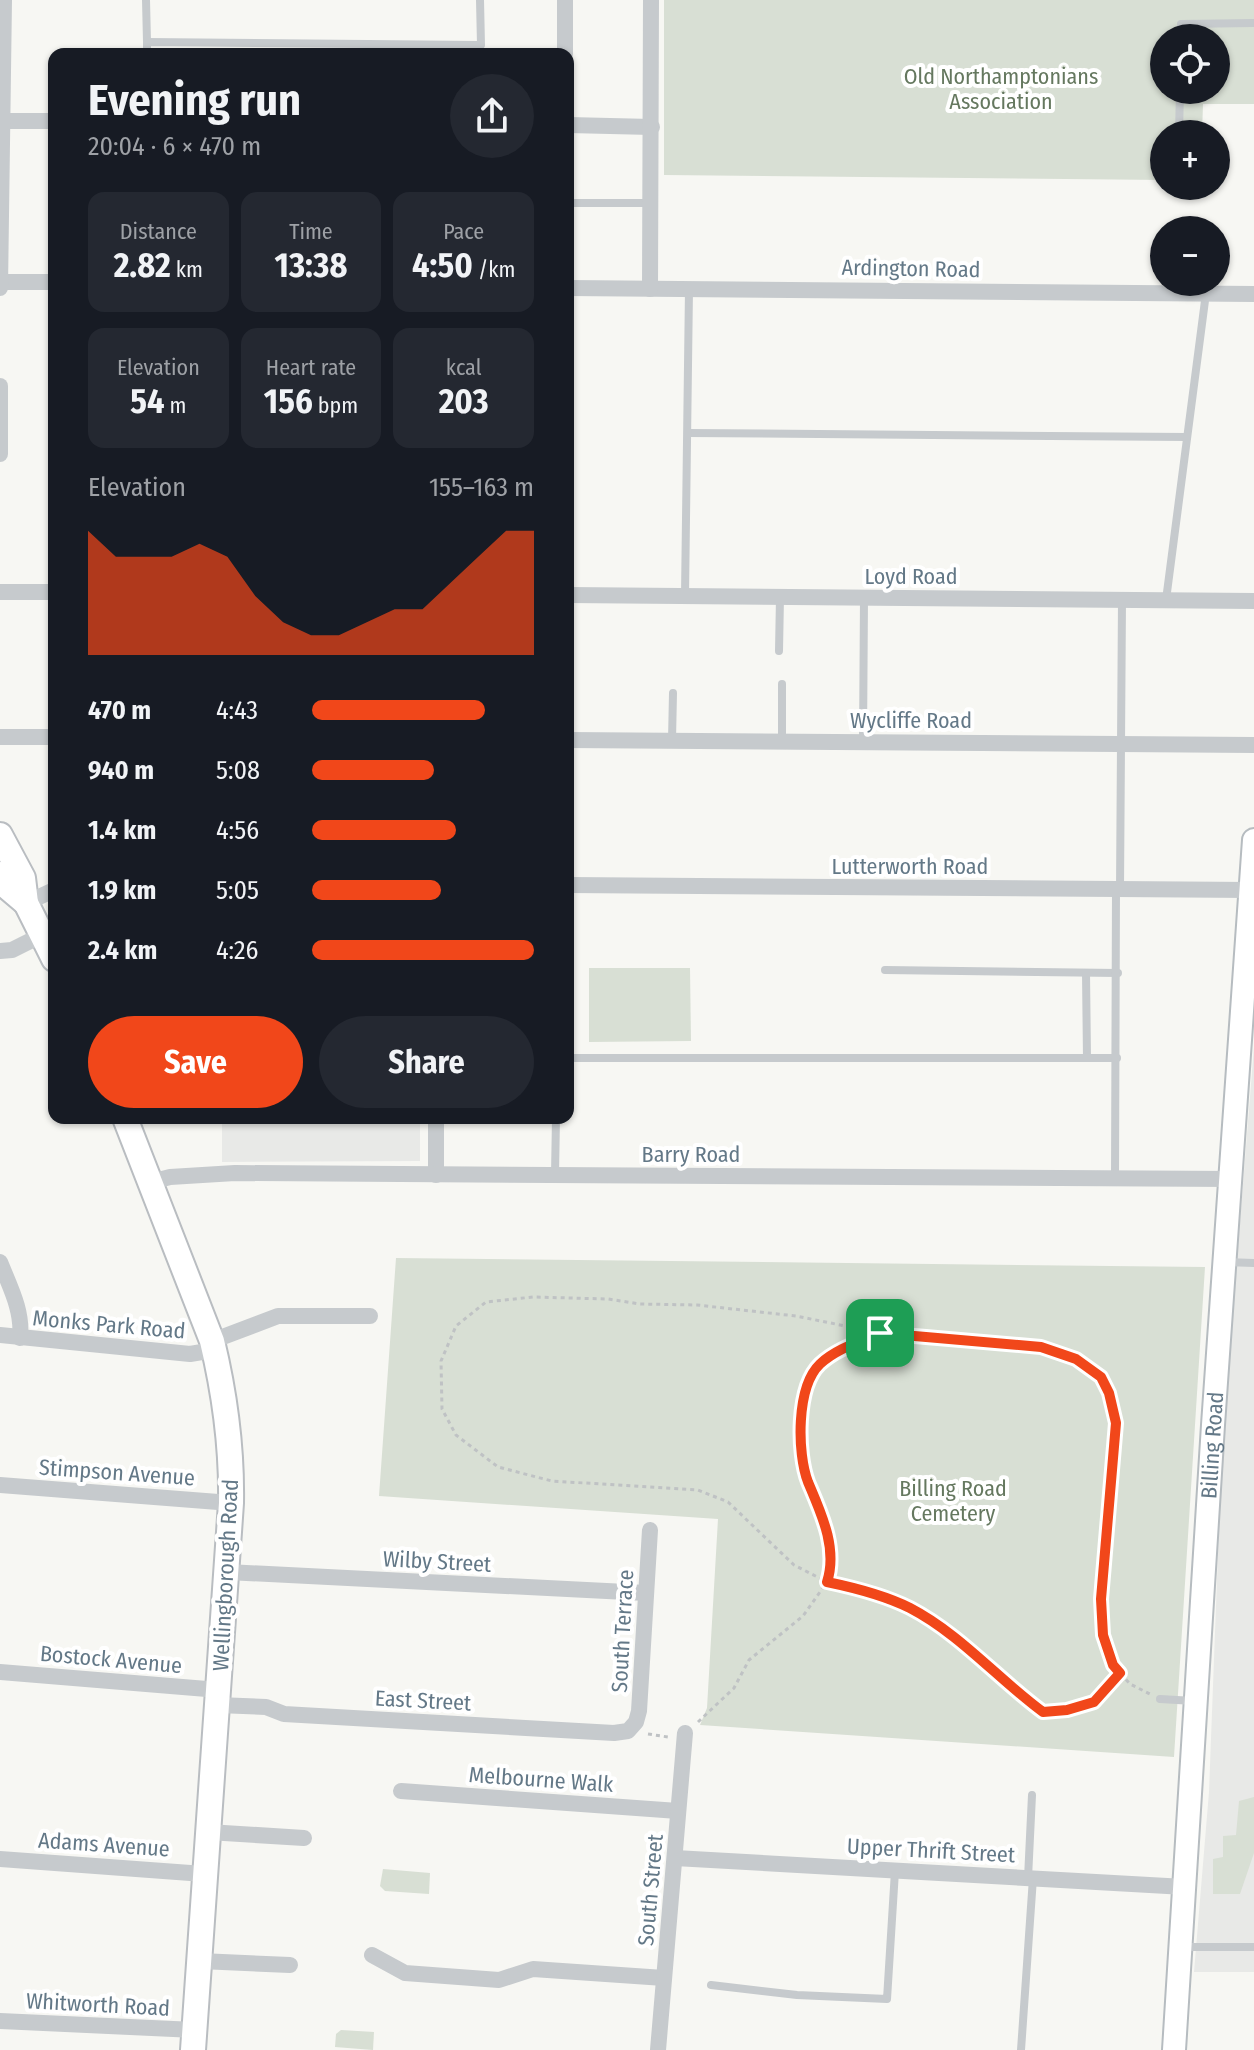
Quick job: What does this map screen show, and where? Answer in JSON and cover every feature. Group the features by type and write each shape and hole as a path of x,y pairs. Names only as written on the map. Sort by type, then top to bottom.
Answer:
{"main road":[{"path":"0,835 23,878 26,903 48,947"},
{"path":"0,874 7,887 26,903"},
{"name":"Wellingborough Road","path":"127,1124 213,1345 229,1422 231,1503 194,2040"}],"street":[{"path":"4,0 0,284 48,282"},
{"path":"565,0 565,48"},
{"path":"650,289 651,0"},
{"path":"2,121 48,121"},
{"path":"574,125 652,127"},
{"name":"Ardington Road","path":"574,288 1150,292"},
{"name":"Ardington Road","path":"1230,294 1254,294"},
{"path":"0,386 0,454"},
{"path":"0,592 48,592"},
{"name":"Loyd Road","path":"574,595 1254,601"},
{"path":"0,737 48,737"},
{"name":"Wycliffe Road","path":"574,740 1254,745"},
{"name":"Billing Road","path":"1174,2050 1254,840"},
{"name":"Lutterworth Road","path":"574,885 1251,890"},
{"path":"26,903 48,893"},
{"path":"0,951 12,950 42,935"},
{"path":"436,1124 436,1175"},
{"name":"Barry Road","path":"151,1182 170,1177 235,1173 1232,1179"},
{"path":"0,1262 19,1310 22,1323 20,1338"},
{"name":"Monks Park Road","path":"0,1335 190,1354 278,1316 370,1316"},
{"name":"Stimpson Avenue","path":"0,1485 231,1503"},
{"name":"South Terrace","path":"628,1731 636,1722 639,1711 650,1530"},
{"name":"Wilby Street","path":"227,1572 646,1593"},
{"name":"Bostock Avenue","path":"0,1672 218,1697"},
{"name":"East Street","path":"218,1697 284,1714 614,1733 628,1731"},
{"name":"South Street","path":"658,2050 685,1736"},
{"name":"Melbourne Walk","path":"401,1791 678,1811"},
{"path":"208,1832 304,1838"},
{"name":"Upper Thrift Street","path":"675,1858 1185,1887"},
{"name":"Adams Avenue","path":"0,1859 204,1874"},
{"path":"372,1955 405,1973 499,1980 533,1969 664,1978"},
{"path":"200,1961 290,1965"},
{"name":"Whitworth Road","path":"0,2021 194,2040"}],"lane":[{"path":"146,0 147,48"},
{"path":"480,0 481,48"},
{"path":"1181,24 1254,23"},
{"path":"147,42 398,48"},
{"path":"574,203 651,203"},
{"path":"684,596 689,288"},
{"path":"1166,600 1206,296"},
{"path":"688,433 1187,437"},
{"path":"779,651 780,597"},
{"path":"863,742 864,598"},
{"path":"1115,1179 1122,600"},
{"path":"782,684 782,741"},
{"path":"672,740 673,693"},
{"path":"885,970 1118,973"},
{"path":"1086,973 1087,1058"},
{"path":"574,1058 1117,1058"},
{"path":"555,1175 556,1124"},
{"path":"1224,1262 1254,1263"},
{"path":"1160,1699 1195,1701"},
{"path":"1021,2050 1032,1795"},
{"path":"711,1985 797,1995 887,1999 895,1871"},
{"path":"1181,1947 1254,1947"}],"path":[{"path":"1120,1673 1094,1702 1067,1710 1043,1712 960,1643 911,1609 866,1590 827,1582 794,1565 728,1502 698,1490 552,1481 498,1467 456,1435 442,1409 441,1361 456,1326 486,1302 533,1297 697,1305 796,1316 880,1333 1041,1347 1076,1359 1101,1377 1109,1393 1116,1423 1101,1599 1103,1635 1113,1665 1120,1673 1130,1684 1160,1699"},
{"path":"628,1731 685,1736 734,1688 749,1660 803,1616 827,1582 832,1567 830,1545 819,1505 807,1479 800,1436 804,1395 818,1366 841,1350 880,1333"}],"shaded area":[{"path":"1254,1047 1254,1972 1194,1972 1209,1792 1222,1447"},
{"path":"222,1124 420,1124 420,1161 222,1162"}],"green space":[{"name":"Old Northamptonians Association","path":"664,0 1254,0 1254,104 1230,104 1230,24 1150,24 1150,104 1203,104 1202,120 1150,120 1150,180 664,175"},
{"path":"589,968 690,968 691,1041 589,1042"},
{"name":"Billing Road Cemetery","path":"396,1258 1205,1267 1174,1757 700,1725 707,1708 718,1519 379,1496"},
{"path":"1254,1797 1254,1853 1240,1894 1213,1894 1213,1859 1223,1857 1223,1836 1236,1835 1239,1801"},
{"path":"383,1869 430,1873 429,1894 385,1891 380,1886"},
{"path":"341,2030 374,2032 373,2050 335,2047 336,2034"}],"route":[{"path":"880,1333 1041,1347 1076,1359 1101,1377 1109,1393 1116,1423 1101,1599 1103,1635 1113,1665 1120,1673 1094,1702 1067,1710 1043,1712 960,1643 911,1609 866,1590 827,1582 832,1567 830,1545 819,1505 807,1479 800,1436 804,1395 818,1366 841,1350 880,1333"}]}
